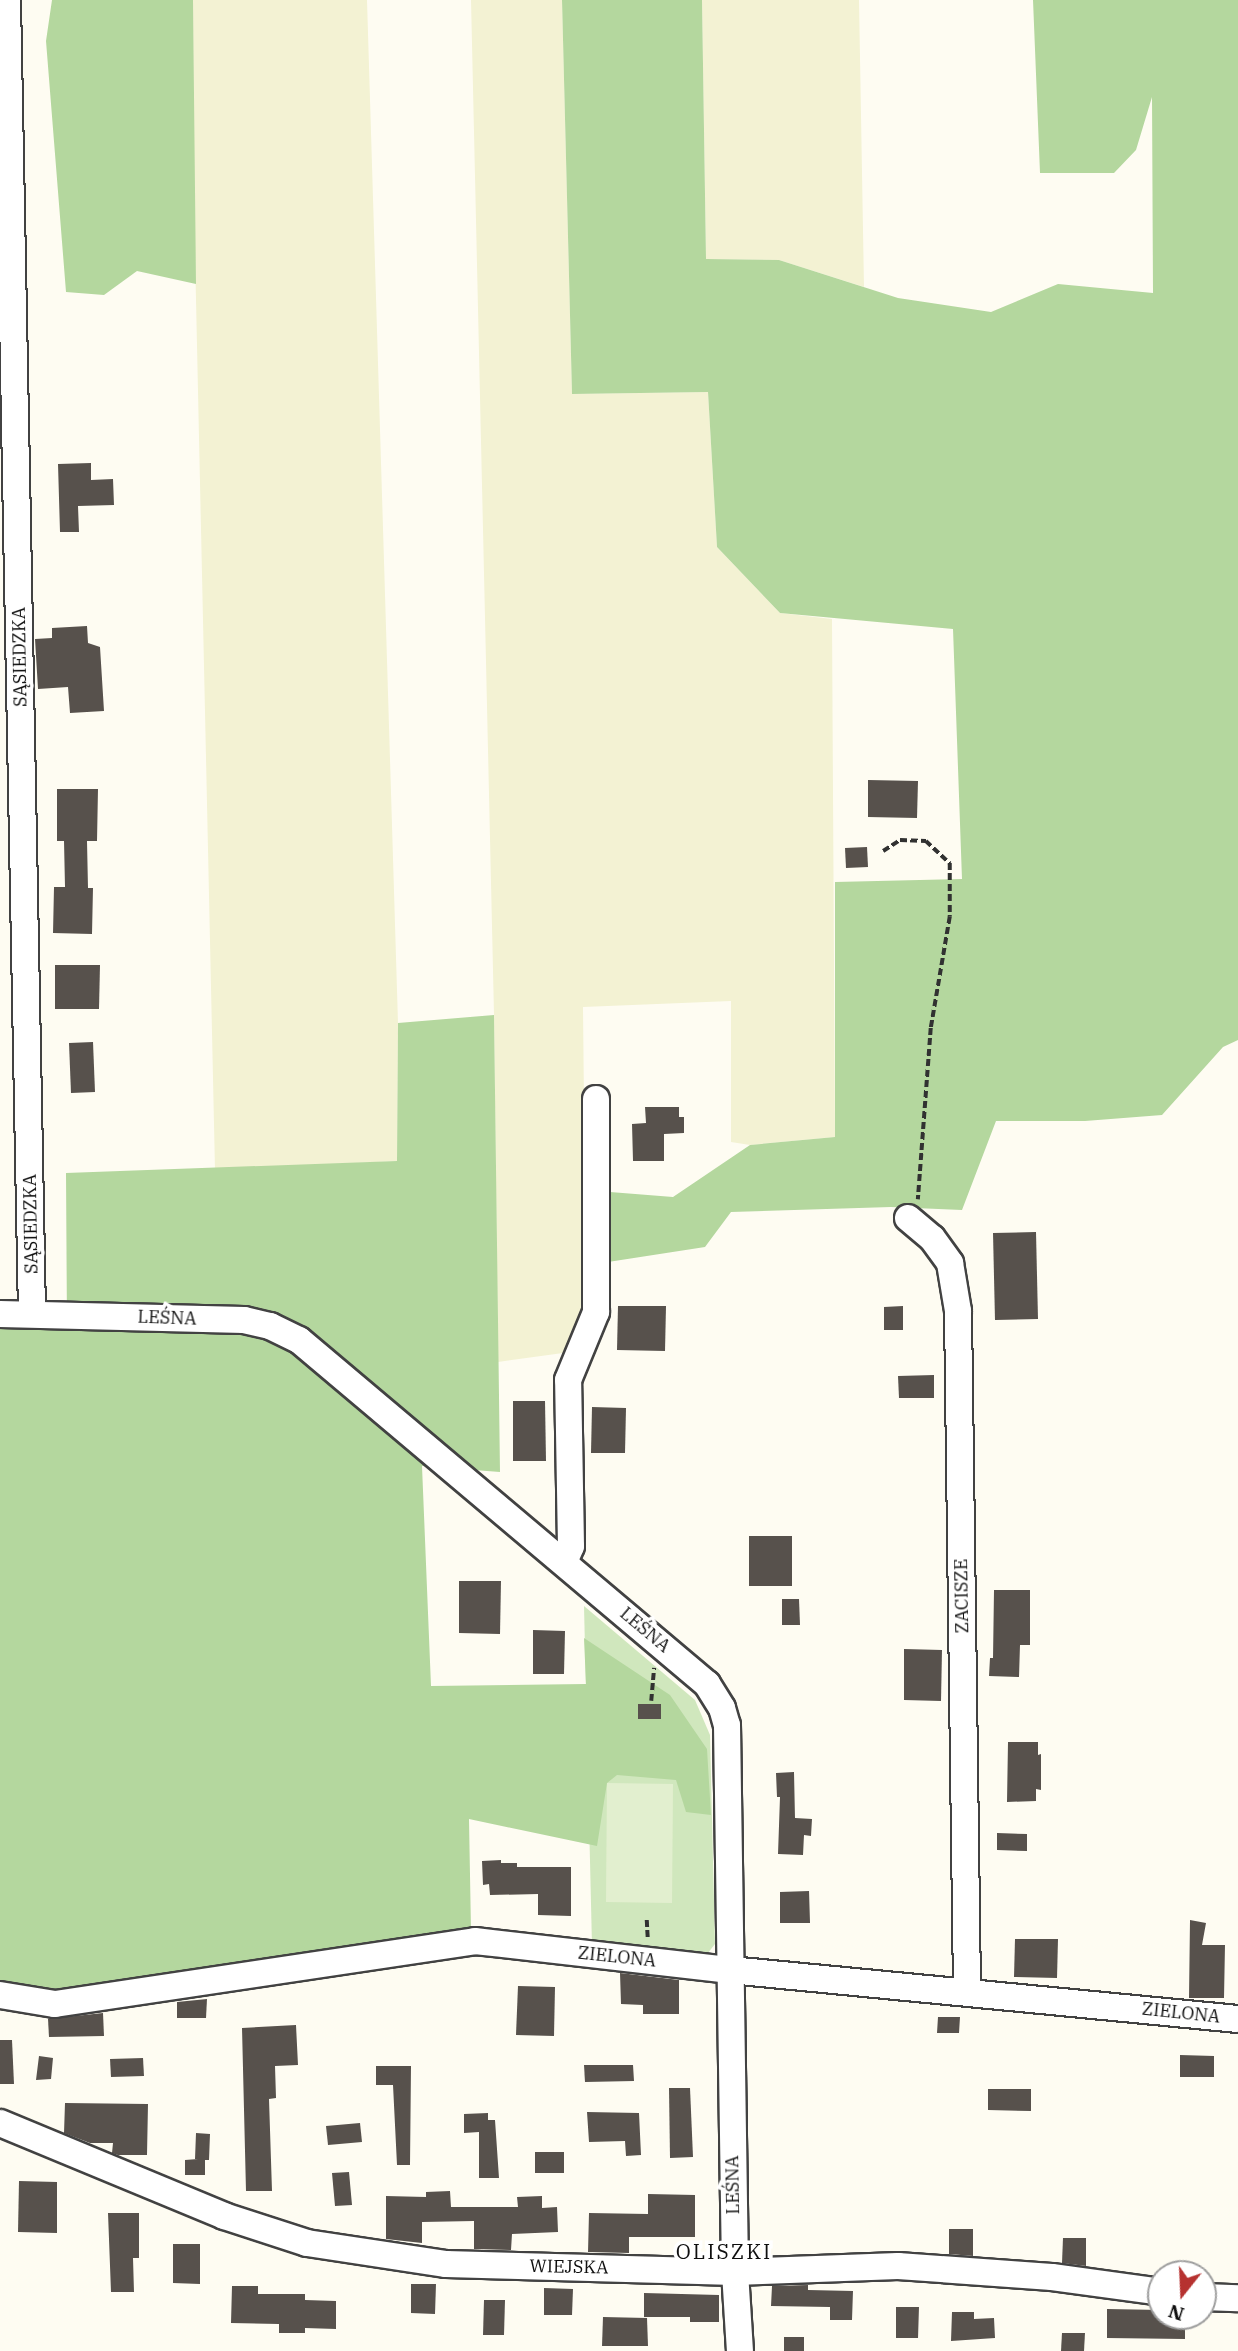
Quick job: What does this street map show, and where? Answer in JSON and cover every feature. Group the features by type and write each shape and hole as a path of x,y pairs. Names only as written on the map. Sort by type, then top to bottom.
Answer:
{"street":[{"name":"SĄSIEDZKA","path":"7,0 32,1314"},
{"path":"564,1562 571,1546 568,1380 596,1312 596,1099"},
{"name":"ZACISZE","path":"913,1222 932,1238 950,1263 958,1311 967,1991"},
{"name":"LEŚNA","path":"0,1314 244,1320 270,1326 299,1340 564,1562 582,1590 669,1650 707,1684 722,1708 727,1725 735,2272 740,2351"},
{"name":"ZIELONA","path":"0,1995 55,2004 475,1941 730,1970 1238,2019"},
{"name":"WIEJSKA","path":"0,2123 224,2216 307,2242 446,2264 735,2272 898,2266 1052,2277 1147,2289"},
{"path":"1217,2297 1238,2298"}],"path":[{"path":"883,851 900,840 926,841 950,863 950,917 931,1028 913,1222"},
{"path":"651,1701 655,1666 669,1650"}],"green space":[{"path":"52,0 193,0 196,284 137,271 104,295 66,292 46,41"},
{"path":"193,0 367,0 398,1023 397,1161 215,1170 194,208"},
{"path":"471,0 562,0 572,394 708,392 717,547 780,613 832,619 835,1137 750,1145 731,1142 731,1001 583,1007 586,1298 563,1353 498,1362 494,1015"},
{"path":"562,0 702,0 706,259 779,260 898,298 991,312 1058,284 1153,293 1152,97 1136,150 1114,173 1040,173 1033,0 1238,0 1238,1040 1223,1047 1162,1115 1085,1121 996,1121 962,1210 891,1207 731,1212 705,1247 608,1262 600,1227 610,1192 673,1197 750,1145 835,1137 835,882 962,879 953,629 780,613 717,547 708,392 572,394"},
{"path":"702,0 859,0 864,287 779,260 706,259"},
{"path":"494,1015 500,1472 422,1466 431,1686 586,1684 584,1638 670,1695 707,1749 711,1815 686,1812 676,1780 617,1775 607,1783 597,1846 469,1819 471,1931 43,1992 0,1983 0,1328 67,1329 66,1173 397,1161 398,1023"},
{"path":"584,1606 695,1700 710,1735 715,1944 704,1958 592,1946"},
{"path":"607,1783 673,1784 672,1903 606,1902"}],"building":[{"path":"91,463 91,480 113,479 114,505 78,506 79,532 60,532 58,464"},
{"path":"87,626 88,643 100,647 104,711 70,713 68,687 38,689 35,639 52,638 52,628"},
{"path":"868,780 918,781 917,818 868,817"},
{"path":"57,789 98,789 97,841 87,841 88,888 93,888 92,934 53,933 54,887 65,887 64,841 57,841"},
{"path":"867,847 868,867 846,868 845,848"},
{"path":"55,965 100,965 99,1009 55,1009"},
{"path":"93,1042 95,1092 71,1093 69,1043"},
{"path":"645,1107 679,1107 679,1117 684,1117 684,1133 664,1134 664,1161 633,1161 632,1124 646,1123"},
{"path":"1036,1232 1038,1319 995,1320 993,1233"},
{"path":"618,1306 666,1306 665,1351 617,1350"},
{"path":"903,1306 903,1330 884,1330 884,1307"},
{"path":"934,1375 934,1398 899,1398 898,1376"},
{"path":"513,1401 545,1401 546,1461 513,1461"},
{"path":"592,1407 626,1408 625,1453 591,1453"},
{"path":"749,1536 792,1536 792,1586 749,1586"},
{"path":"459,1581 501,1581 500,1634 459,1633"},
{"path":"994,1590 1030,1590 1030,1645 1020,1645 1019,1677 989,1676 990,1658 993,1658"},
{"path":"782,1599 799,1599 800,1625 782,1625"},
{"path":"533,1630 565,1631 564,1674 533,1674"},
{"path":"904,1649 942,1650 941,1701 904,1700"},
{"path":"638,1704 661,1704 661,1719 638,1719"},
{"path":"1008,1742 1038,1742 1038,1755 1041,1754 1041,1790 1036,1789 1036,1801 1007,1802"},
{"path":"794,1772 795,1818 812,1819 811,1836 804,1835 803,1855 778,1854 780,1797 777,1797 776,1773"},
{"path":"997,1833 1027,1834 1027,1851 997,1850"},
{"path":"501,1860 501,1863 517,1863 517,1867 571,1867 571,1916 538,1915 538,1894 490,1895 489,1884 483,1885 482,1861"},
{"path":"809,1891 810,1923 780,1923 780,1892"},
{"path":"1190,1920 1206,1923 1202,1945 1225,1945 1224,1998 1189,1998"},
{"path":"1015,1939 1058,1939 1057,1978 1014,1977"},
{"path":"620,1973 679,1980 679,2014 643,2014 643,2005 621,2004"},
{"path":"518,1986 555,1987 554,2036 516,2035"},
{"path":"207,1999 206,2018 177,2018 177,2002"},
{"path":"103,2013 104,2036 49,2037 48,2019"},
{"path":"938,2017 960,2017 959,2033 937,2033"},
{"path":"296,2025 298,2065 275,2066 276,2098 269,2099 272,2191 246,2191 242,2028"},
{"path":"0,2040 12,2040 14,2084 0,2084"},
{"path":"1180,2055 1214,2056 1214,2077 1180,2077"},
{"path":"39,2056 53,2058 51,2079 36,2080"},
{"path":"143,2058 144,2076 111,2077 110,2059"},
{"path":"584,2065 633,2065 634,2081 585,2082"},
{"path":"376,2066 411,2066 410,2165 397,2165 393,2085 376,2085"},
{"path":"669,2088 690,2088 693,2157 670,2158"},
{"path":"988,2089 1031,2089 1031,2111 988,2110"},
{"path":"65,2103 148,2104 147,2155 118,2155 112,2153 113,2143 90,2143 64,2133"},
{"path":"587,2112 639,2113 641,2155 626,2156 625,2141 589,2142"},
{"path":"488,2113 488,2120 495,2120 499,2178 479,2178 479,2132 464,2133 464,2114"},
{"path":"360,2123 362,2142 328,2145 326,2126"},
{"path":"196,2133 210,2134 209,2160 205,2160 205,2175 185,2175 185,2160 198,2159 195,2159"},
{"path":"535,2152 564,2152 564,2173 535,2173"},
{"path":"349,2172 352,2205 335,2206 332,2173"},
{"path":"19,2181 57,2182 57,2233 18,2232"},
{"path":"450,2191 451,2207 518,2207 517,2197 542,2196 542,2208 557,2207 558,2232 512,2234 511,2250 474,2249 474,2221 422,2222 422,2243 386,2239 386,2196 426,2197 426,2192"},
{"path":"648,2194 695,2195 695,2237 629,2237 629,2253 588,2252 589,2213 648,2214"},
{"path":"108,2213 139,2213 139,2258 133,2258 134,2292 111,2292"},
{"path":"949,2229 973,2229 973,2256 949,2254"},
{"path":"1063,2238 1086,2238 1086,2266 1062,2263"},
{"path":"173,2244 200,2244 200,2284 173,2283"},
{"path":"411,2284 436,2284 435,2314 411,2313"},
{"path":"808,2285 808,2290 853,2291 852,2320 830,2320 830,2307 771,2306 772,2286"},
{"path":"232,2286 258,2286 258,2294 305,2294 305,2300 336,2301 336,2329 305,2328 305,2333 279,2333 279,2324 231,2323"},
{"path":"544,2288 573,2289 572,2315 544,2315"},
{"path":"644,2293 719,2295 719,2322 690,2322 690,2317 644,2317"},
{"path":"484,2300 505,2300 504,2335 483,2335"},
{"path":"896,2307 919,2307 918,2338 896,2338"},
{"path":"1107,2309 1147,2310 1147,2330 1185,2330 1185,2339 1107,2338"},
{"path":"952,2312 974,2312 974,2319 994,2318 995,2338 951,2341"},
{"path":"603,2317 647,2318 648,2346 602,2346"},
{"path":"1062,2333 1085,2333 1084,2351 1061,2351"},
{"path":"784,2337 804,2337 804,2351 784,2351"}],"district":[{"name":"OLISZKI","path":"724,2251"}]}
